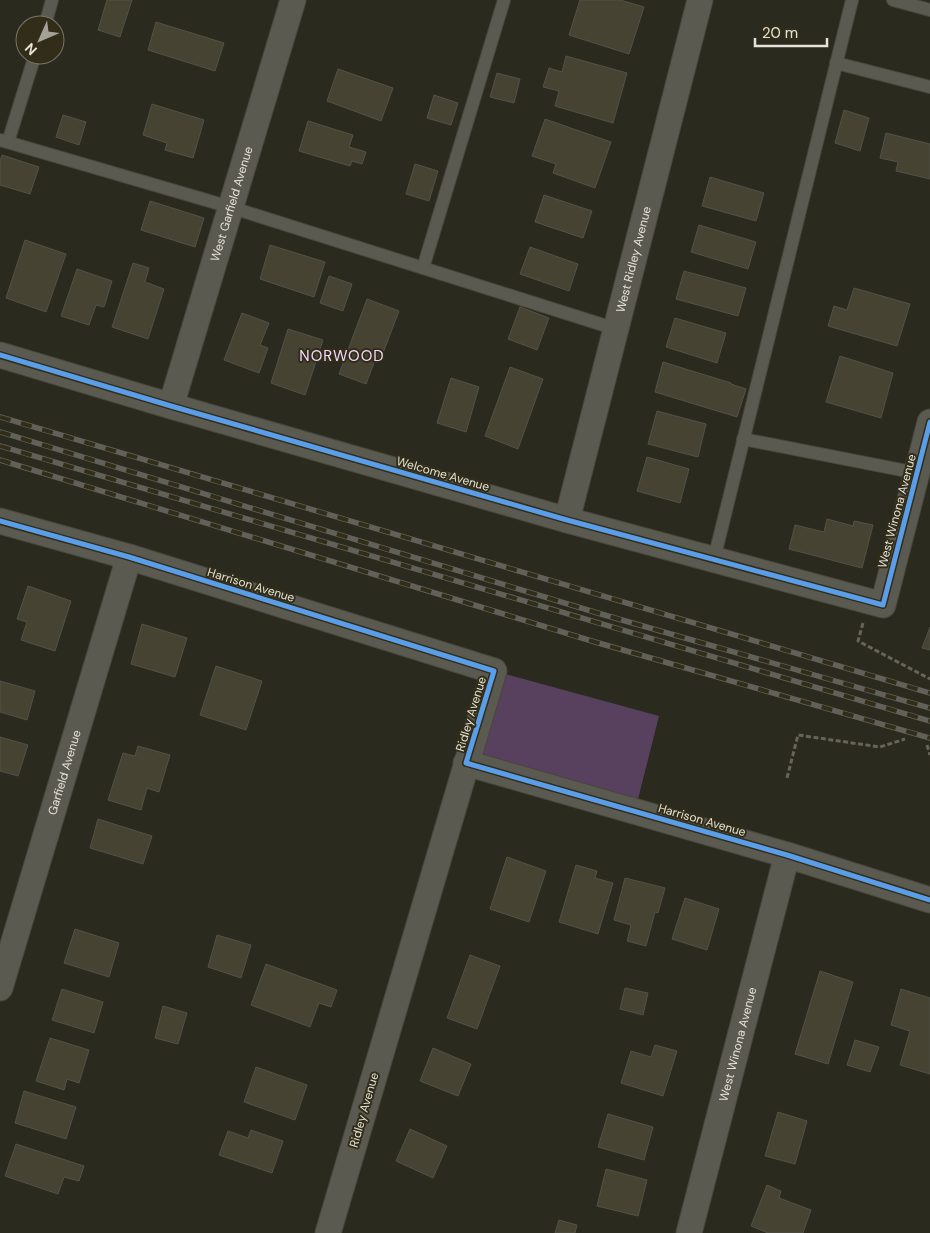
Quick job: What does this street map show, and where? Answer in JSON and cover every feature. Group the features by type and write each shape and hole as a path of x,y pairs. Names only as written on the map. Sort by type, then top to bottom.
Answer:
{"street":[{"name":"West Garfield Avenue","path":"170,406 293,0"},
{"name":"West Ridley Avenue","path":"567,520 700,0"},
{"name":"Welcome Avenue","path":"0,355 567,520 875,603"},
{"name":"West Winona Avenue","path":"875,603 924,475 930,422"},
{"name":"Harrison Avenue","path":"0,521 129,558 494,671"},
{"name":"Garfield Avenue","path":"0,988 129,558"},
{"name":"Ridley Avenue","path":"328,1233 494,671"},
{"name":"Harrison Avenue","path":"466,763 787,855 930,900"},
{"name":"West Winona Avenue","path":"689,1233 787,855"}],"lane":[{"path":"47,15 52,0"},
{"path":"423,268 504,0"},
{"path":"714,559 852,0"},
{"path":"893,0 930,10"},
{"path":"836,63 930,87"},
{"path":"31,65 4,141 230,207 616,329"},
{"path":"743,440 924,475"}],"path":[{"path":"875,603 858,641 930,679"},
{"path":"786,778 798,734 880,747 905,739"},
{"path":"927,746 930,755"}],"shaded area":[{"path":"494,671 659,716 635,811 466,763"}],"building":[{"path":"107,0 132,0 120,37 98,30"},
{"path":"580,0 620,0 644,7 629,54 569,35"},
{"path":"156,22 224,43 215,71 148,50"},
{"path":"566,56 627,73 613,123 555,106 559,91 543,87 549,68 562,72"},
{"path":"338,69 393,88 381,121 327,101"},
{"path":"497,73 520,79 514,103 490,97"},
{"path":"434,95 458,103 451,125 427,118"},
{"path":"152,104 204,120 193,158 165,150 167,143 143,135"},
{"path":"844,110 869,118 860,151 835,143"},
{"path":"63,115 86,122 79,145 56,137"},
{"path":"545,119 611,142 595,188 553,173 556,164 532,156"},
{"path":"308,121 353,135 349,147 366,152 362,164 352,161 350,166 299,151"},
{"path":"886,133 930,144 930,179 896,171 898,162 880,158"},
{"path":"2,155 39,167 30,194 0,185 0,162"},
{"path":"415,164 438,171 429,201 406,194"},
{"path":"710,177 764,193 756,221 702,206"},
{"path":"544,195 592,211 583,238 535,222"},
{"path":"150,201 204,218 195,247 141,230"},
{"path":"699,225 756,242 748,269 691,252"},
{"path":"25,240 66,254 46,312 6,298"},
{"path":"270,245 325,262 314,297 260,279"},
{"path":"530,247 578,264 569,291 520,274"},
{"path":"133,263 149,268 145,282 164,289 148,339 112,327"},
{"path":"77,269 112,281 104,307 96,305 89,325 61,316"},
{"path":"684,271 746,288 738,316 676,299"},
{"path":"329,276 352,284 343,311 320,303"},
{"path":"854,288 910,304 897,346 828,326 834,306 847,310"},
{"path":"367,299 399,311 380,361 375,360 366,384 339,374"},
{"path":"520,307 549,318 537,350 508,339"},
{"path":"242,313 269,323 260,345 268,348 259,373 224,360"},
{"path":"675,318 726,333 717,363 666,347"},
{"path":"288,329 323,340 305,395 271,383"},
{"path":"840,356 893,373 881,418 826,402"},
{"path":"663,362 746,389 737,417 655,392"},
{"path":"510,367 543,379 518,449 485,436"},
{"path":"451,378 479,387 466,432 437,423"},
{"path":"657,411 706,424 698,457 648,444"},
{"path":"647,457 689,469 680,503 637,491"},
{"path":"827,519 853,526 854,521 873,525 862,568 789,549 795,525 824,532"},
{"path":"28,586 71,601 55,651 21,640 27,622 17,619"},
{"path":"142,624 187,638 175,677 131,664"},
{"path":"930,627 930,650 922,648"},
{"path":"216,666 262,681 246,730 200,715"},
{"path":"0,681 35,691 27,720 0,712"},
{"path":"0,737 28,745 18,776 0,771"},
{"path":"138,746 170,755 159,792 147,788 141,810 108,800 123,753 135,756"},
{"path":"98,819 152,836 143,864 90,848"},
{"path":"507,857 546,871 529,922 490,909"},
{"path":"576,865 597,871 595,878 613,883 598,934 559,922"},
{"path":"625,878 665,888 658,913 655,912 646,946 627,941 631,925 614,920"},
{"path":"685,898 719,909 707,950 672,939"},
{"path":"75,929 119,943 109,977 64,963"},
{"path":"217,935 251,945 241,978 208,967"},
{"path":"470,955 500,966 477,1029 447,1018"},
{"path":"266,964 337,990 331,1007 319,1003 310,1027 251,1005"},
{"path":"820,971 853,982 828,1064 795,1054"},
{"path":"625,988 648,993 643,1015 620,1009"},
{"path":"62,989 103,1002 94,1033 52,1020"},
{"path":"901,989 930,998 930,1074 900,1065 910,1031 891,1025"},
{"path":"163,1006 187,1013 178,1044 155,1038"},
{"path":"50,1038 89,1050 79,1083 67,1079 64,1090 36,1081"},
{"path":"855,1040 879,1047 870,1072 847,1065"},
{"path":"655,1045 677,1051 663,1096 621,1083 631,1051 651,1057"},
{"path":"433,1048 471,1064 458,1096 420,1081"},
{"path":"256,1067 307,1085 295,1120 244,1102"},
{"path":"24,1091 76,1107 66,1139 15,1123"},
{"path":"778,1112 807,1121 795,1164 765,1156"},
{"path":"608,1114 653,1127 644,1160 598,1147"},
{"path":"410,1129 447,1146 433,1178 396,1161"},
{"path":"251,1130 283,1141 272,1173 219,1155 228,1131 248,1138"},
{"path":"16,1144 84,1166 79,1181 64,1177 58,1194 5,1176"},
{"path":"606,1169 647,1180 638,1216 597,1206"},
{"path":"767,1185 781,1191 779,1198 811,1210 803,1233 768,1233 751,1226"},
{"path":"559,1220 577,1225 575,1233 555,1233"}],"railway":[{"path":"0,417 930,693"},
{"path":"0,432 601,614 930,708"},
{"path":"0,446 930,721"},
{"path":"0,460 595,642 930,738"}],"cycle path":[{"path":"0,355 567,520 883,605 930,422"},
{"path":"0,521 129,557 494,671 466,763 787,855 930,900"}],"district":[{"name":"NORWOOD","path":"342,356"}]}
